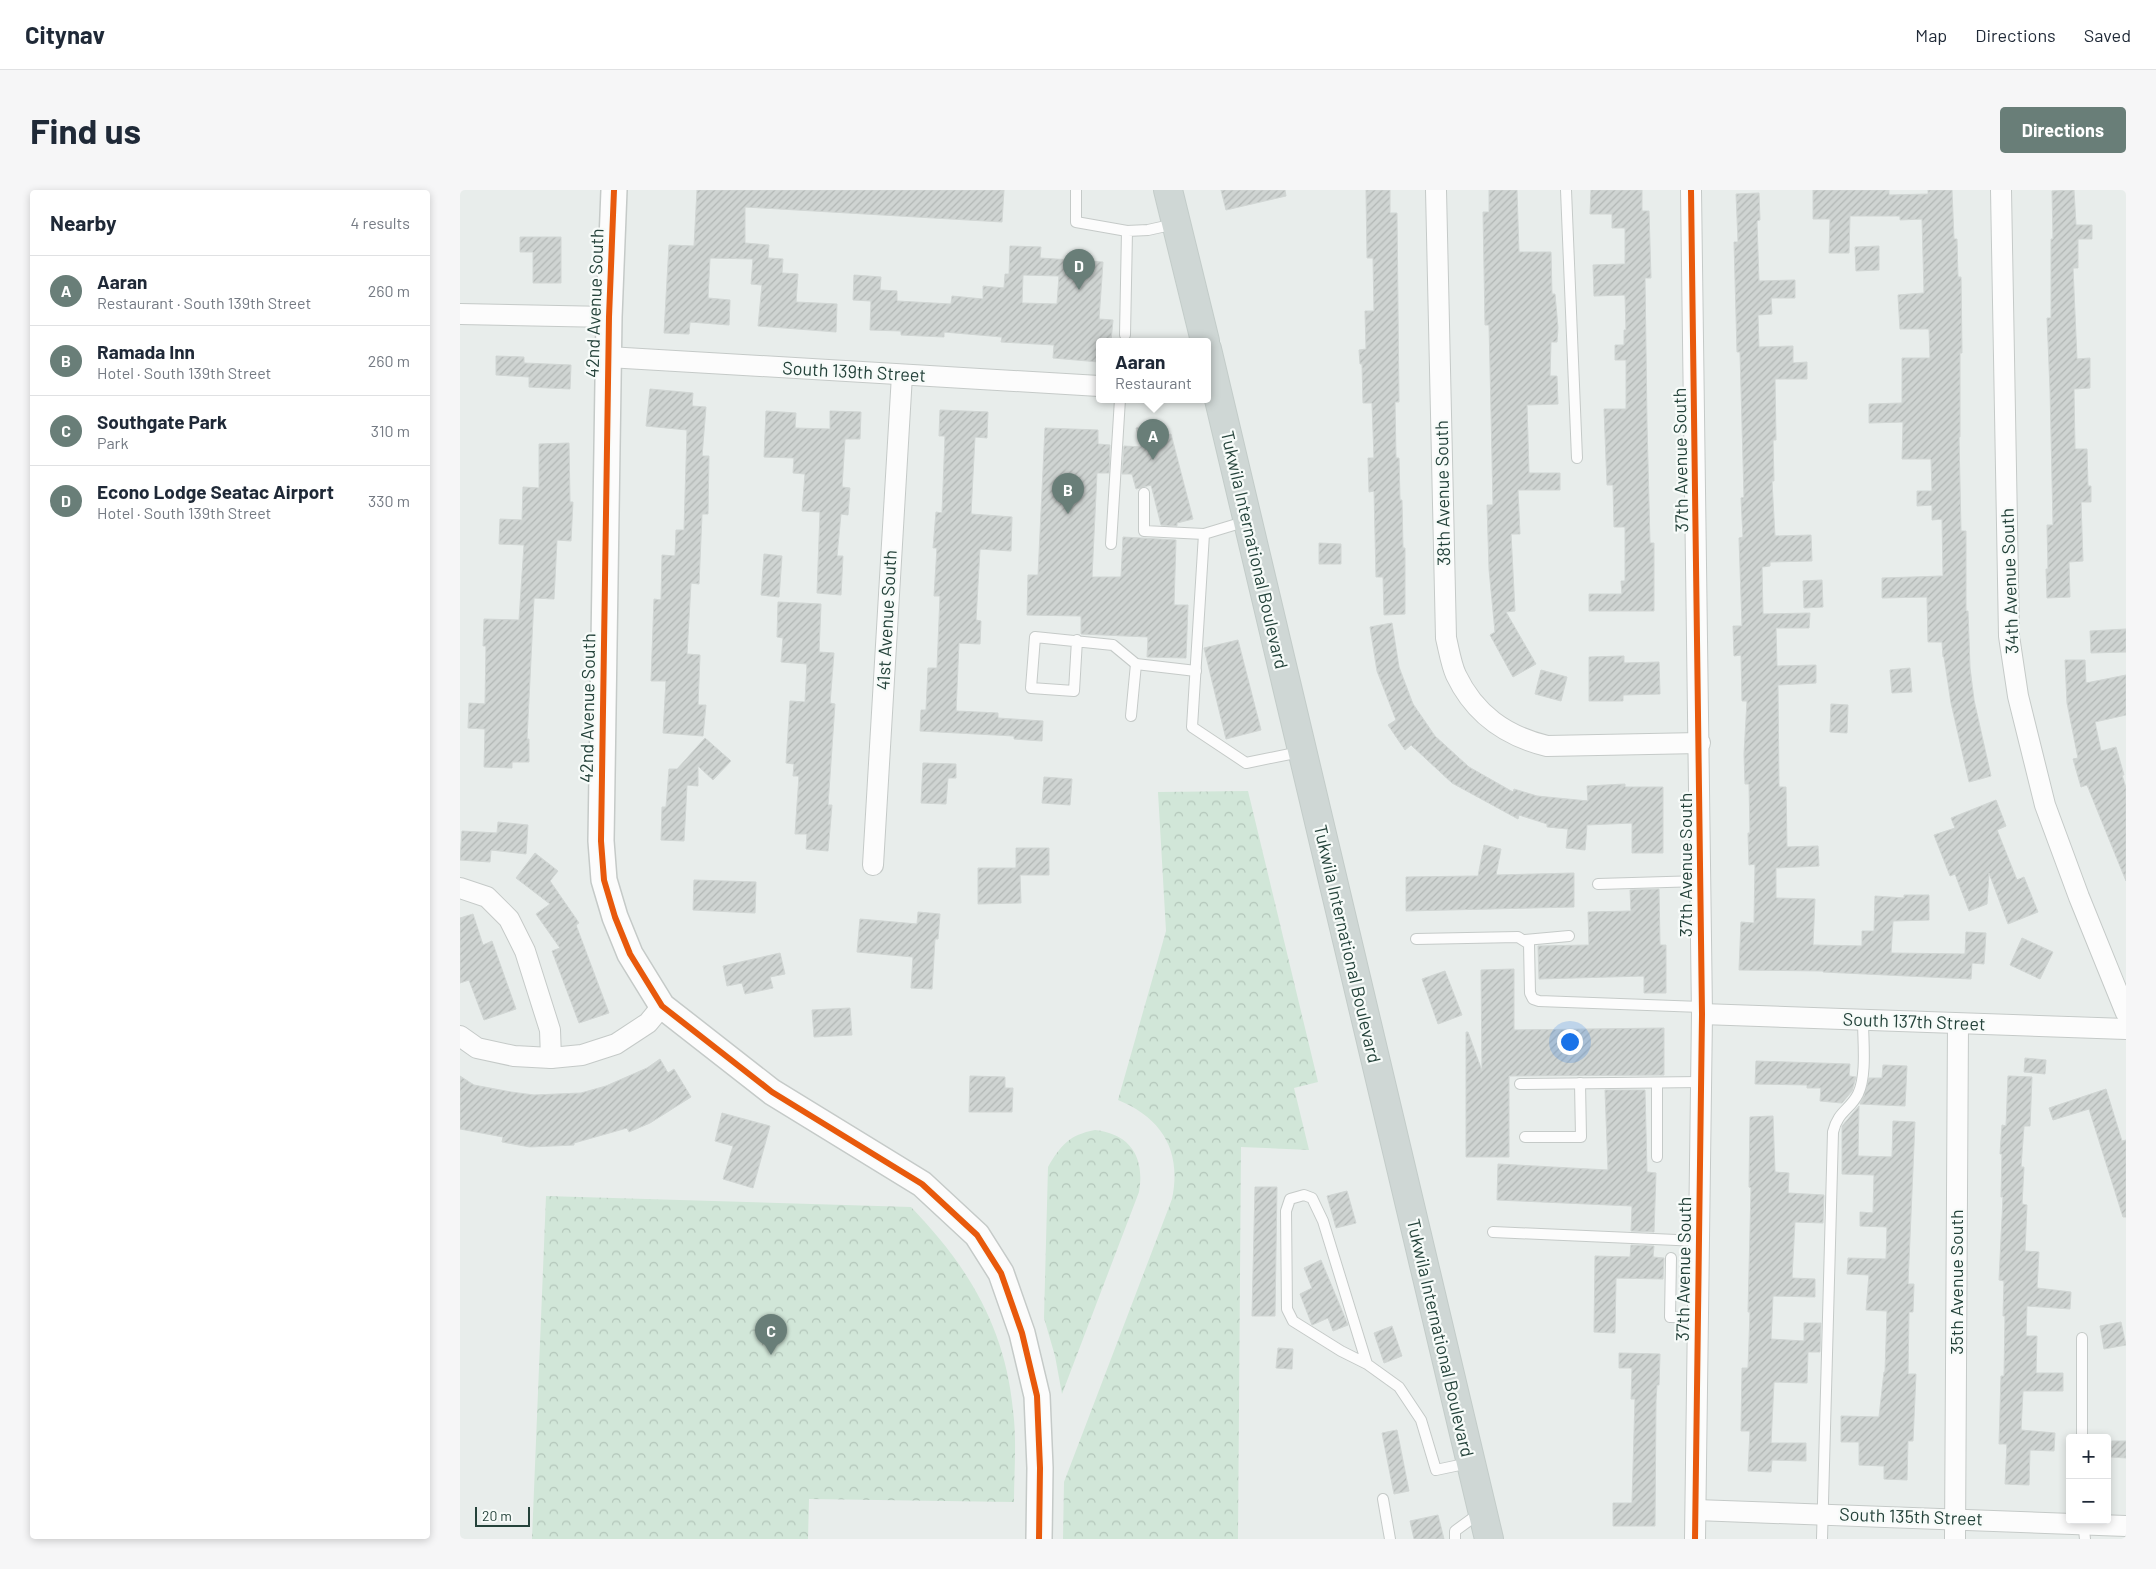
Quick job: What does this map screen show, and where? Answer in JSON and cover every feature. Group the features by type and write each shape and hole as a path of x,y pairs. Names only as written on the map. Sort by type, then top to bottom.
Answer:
{"main road":[{"path":"1168,190 1204,338"},
{"name":"Tukwila International Boulevard","path":"1212,394 1247,521 1489,1539"}],"street":[{"name":"42nd Avenue South","path":"614,190 608,317 601,850 604,880 615,917 630,954 662,1006 772,1092 922,1184 977,1236 1001,1273 1022,1333 1037,1396 1040,1468 1039,1539"},
{"name":"38th Avenue South","path":"1436,190 1446,638 1456,674 1471,701 1495,724 1524,740 1548,746 1700,743"},
{"name":"37th Avenue South","path":"1692,190 1702,1011 1695,1539"},
{"name":"34th Avenue South","path":"2000,190 2009,636 2018,696 2045,805 2079,897 2126,1013"},
{"path":"460,314 608,317"},
{"name":"South 139th Street","path":"608,357 1096,386"},
{"name":"41st Avenue South","path":"873,865 902,375"},
{"path":"460,888 487,897 509,919 525,951 550,1030 551,1058"},
{"path":"460,1036 477,1048 514,1056 551,1058 582,1055 616,1044 648,1023 662,1006"},
{"name":"South 137th Street","path":"1702,1011 1863,1020 2126,1029"},
{"name":"35th Avenue South","path":"1955,1539 1958,1024"},
{"name":"South 135th Street","path":"1696,1510 1956,1518 2083,1528 2126,1526"}],"lane":[{"path":"1076,190 1076,222 1127,231 1148,230 1176,224"},
{"path":"1566,190 1577,458"},
{"path":"1125,335 1127,231"},
{"path":"1111,544 1120,403"},
{"path":"1144,493 1144,531 1204,534 1247,521"},
{"path":"1204,534 1192,726 1246,763 1302,752"},
{"path":"1077,640 1074,691 1031,688 1035,637 1077,640 1113,645 1136,664 1196,671"},
{"path":"1131,716 1136,664"},
{"path":"1598,884 1701,881"},
{"path":"1525,940 1569,936"},
{"path":"1416,939 1518,937 1525,940 1529,944 1530,994 1533,999 1539,1001 1702,1011"},
{"path":"1822,1539 1834,1132 1836,1120 1858,1096 1863,1082 1863,1020"},
{"path":"1520,1084 1701,1082"},
{"path":"1525,1137 1581,1137 1580,1083"},
{"path":"1657,1083 1657,1157"},
{"path":"1367,1364 1323,1221 1312,1198 1304,1194 1290,1199 1286,1211 1287,1309 1293,1322 1341,1351 1367,1364 1399,1387 1421,1420 1436,1470 1470,1463"},
{"path":"1493,1232 1699,1241"},
{"path":"1671,1258 1670,1317 1698,1318"},
{"path":"2082,1338 2082,1434"},
{"path":"1383,1499 1390,1539"},
{"path":"1455,1539 1454,1530 1481,1511"}],"green space":[{"path":"1248,791 1318,1082 1294,1088 1309,1150 1241,1147 1238,1539 1063,1539 1064,1482 1172,1199 1174,1166 1171,1151 1165,1138 1146,1116 1118,1100 1166,931 1158,792"},
{"path":"1095,1130 1107,1132 1118,1137 1133,1150 1140,1169 1139,1192 1062,1394 1055,1356 1044,1318 1048,1167 1057,1153 1072,1138"},
{"path":"546,1196 911,1207 950,1252 966,1275 992,1325 1002,1352 1009,1380 1014,1422 1014,1502 809,1499 808,1539 532,1539"}],"building":[{"path":"697,190 1004,190 1002,222 745,207 745,243 769,245 768,258 783,259 782,273 798,274 796,302 837,304 836,332 758,326 762,285 751,284 753,259 710,258 708,298 730,300 729,325 690,322 689,334 664,333 669,245 694,246"},
{"path":"1221,190 1285,190 1286,196 1226,210"},
{"path":"1366,190 1390,190 1390,213 1397,213 1399,402 1395,402 1396,458 1399,458 1403,548 1405,548 1405,614 1384,615 1383,577 1376,577 1374,491 1369,492 1368,458 1374,458 1372,403 1363,403 1362,364 1360,364 1359,350 1366,349 1365,311 1374,311 1373,258 1367,258"},
{"path":"1489,190 1517,190 1519,252 1551,252 1552,294 1555,294 1558,328 1557,342 1551,342 1550,376 1557,376 1558,404 1527,405 1529,473 1560,473 1560,490 1518,490 1520,534 1511,534 1515,611 1506,612 1536,664 1513,677 1490,635 1495,632 1489,569 1487,505 1493,505 1489,325 1485,325 1483,212 1489,212"},
{"path":"1591,190 1642,190 1642,211 1649,211 1651,278 1645,278 1650,543 1654,543 1654,611 1589,611 1589,594 1622,594 1621,581 1625,581 1625,527 1614,527 1613,485 1607,485 1604,409 1626,409 1626,360 1615,360 1615,345 1624,345 1624,330 1626,330 1625,295 1594,296 1593,265 1625,264 1625,228 1612,228 1612,214 1590,214"},
{"path":"1813,190 1889,190 1889,195 1928,194 1928,190 1952,190 1954,239 1957,239 1958,277 1961,277 1962,353 1960,353 1959,437 1961,531 1966,531 1966,611 1968,611 1970,668 1974,700 1991,776 1969,782 1951,703 1942,642 1928,642 1927,597 1882,598 1882,578 1943,576 1942,519 1932,520 1932,505 1917,506 1917,491 1932,491 1931,459 1902,459 1903,422 1869,423 1869,404 1902,403 1902,358 1930,358 1929,329 1900,329 1899,313 1898,295 1924,293 1922,219 1900,220 1900,216 1850,216 1849,253 1829,253 1830,219 1813,219"},
{"path":"2074,190 2076,225 2092,225 2092,239 2078,239 2078,268 2073,268 2077,359 2090,358 2090,388 2074,389 2075,449 2087,449 2088,486 2091,486 2091,502 2081,502 2083,561 2069,562 2070,597 2047,598 2047,525 2053,525 2047,318 2051,318 2052,191"},
{"path":"1759,193 1760,220 1757,221 1759,281 1795,280 1795,298 1771,298 1772,314 1758,315 1759,347 1793,346 1793,363 1807,362 1807,379 1775,379 1776,440 1773,440 1774,481 1772,481 1775,536 1811,535 1812,561 1770,562 1770,566 1762,567 1763,614 1810,613 1809,628 1776,628 1777,666 1816,665 1816,683 1778,685 1779,787 1786,787 1787,847 1818,846 1819,866 1776,868 1776,898 1815,899 1813,945 1862,946 1862,931 1874,931 1875,896 1904,898 1904,895 1929,895 1929,920 1893,921 1891,953 1965,954 1966,932 1986,933 1984,964 1972,963 1971,979 1823,971 1739,970 1741,922 1754,923 1755,864 1749,865 1749,784 1745,784 1744,754 1747,701 1742,701 1741,655 1734,656 1733,626 1742,626 1739,538 1743,537 1741,498 1744,497 1740,352 1737,352 1734,242 1738,242 1736,194"},
{"path":"520,237 561,237 561,283 533,283 533,252 520,252"},
{"path":"1010,246 1041,247 1040,258 1103,262 1099,319 1113,320 1111,338 1096,338 1096,362 1053,358 1054,345 1001,342 1002,337 944,332 944,337 901,335 901,331 870,330 871,301 853,300 854,275 881,277 880,290 897,291 897,301 951,304 952,296 983,299 983,286 1004,288 1005,274 1009,274","holes":["1023,275 1059,276 1057,304 1022,303"]},
{"path":"1879,246 1879,270 1856,271 1855,247"},
{"path":"496,356 524,357 524,363 571,365 570,389 529,387 529,377 496,375"},
{"path":"650,389 693,393 692,406 706,407 702,456 709,456 708,514 702,514 699,584 691,583 687,654 700,655 698,705 706,705 703,736 663,733 666,681 651,681 654,599 661,600 662,555 675,556 676,530 684,530 687,430 646,426"},
{"path":"940,410 988,412 987,438 975,437 971,514 1012,517 1011,551 980,549 976,620 981,621 980,644 959,643 956,711 998,713 998,718 1043,721 1042,741 1014,739 1014,736 920,731 921,710 926,710 928,668 937,668 940,596 934,596 937,548 933,548 936,512 942,513 945,436 939,436"},
{"path":"766,411 796,413 795,428 830,429 830,411 861,412 860,439 845,439 842,487 850,488 848,515 841,514 837,556 843,556 841,595 817,593 820,512 802,511 805,474 793,473 794,458 764,457"},
{"path":"1152,424 1156,438 1171,434 1193,519 1177,523 1177,526 1161,525 1151,485 1136,489 1132,474 1122,474 1124,446 1141,447 1136,428"},
{"path":"1045,428 1098,430 1098,444 1110,445 1109,473 1097,473 1092,577 1121,577 1123,537 1176,540 1174,605 1188,605 1186,658 1147,657 1148,637 1081,634 1081,616 1027,615 1028,575 1038,575"},
{"path":"569,443 570,502 573,502 571,541 557,540 554,599 534,598 527,739 529,739 529,762 512,762 512,768 484,767 485,729 468,728 469,703 485,704 486,646 483,646 484,619 519,620 524,545 499,544 500,519 522,520 523,487 539,488 539,444"},
{"path":"1319,543 1341,544 1341,564 1319,564"},
{"path":"764,554 782,556 779,597 761,595"},
{"path":"1822,580 1823,607 1804,608 1803,581"},
{"path":"778,602 821,604 819,652 834,653 830,703 835,704 828,805 832,805 828,851 806,849 807,834 795,834 799,776 793,776 794,764 786,763 790,701 805,702 807,664 781,662 783,638 777,637"},
{"path":"1392,623 1399,667 1413,704 1435,736 1469,767 1513,792 1514,789 1537,796 1588,801 1587,786 1625,784 1625,787 1663,787 1663,853 1632,853 1632,823 1587,825 1585,850 1566,848 1568,829 1547,827 1547,824 1519,815 1518,819 1452,783 1411,745 1405,750 1388,725 1396,720 1377,671 1370,627"},
{"path":"2126,629 2126,652 2091,653 2090,631"},
{"path":"1238,640 1261,730 1226,739 1204,648"},
{"path":"1624,656 1624,663 1659,662 1660,694 1623,695 1623,701 1589,701 1589,657"},
{"path":"2065,660 2085,660 2086,683 2126,675 2126,715 2095,722 2101,751 2116,747 2124,775 2122,775 2126,788 2126,881 2087,785 2081,787 2073,759 2078,758 2067,703"},
{"path":"1910,668 1912,692 1892,693 1890,670"},
{"path":"1541,670 1567,677 1561,701 1535,694"},
{"path":"1831,704 1848,705 1847,733 1830,732"},
{"path":"705,738 731,761 713,780 698,766 698,786 687,785 684,841 661,840 662,807 666,807 669,769 677,769"},
{"path":"923,763 956,764 956,778 948,778 946,804 921,803"},
{"path":"1044,777 1072,779 1070,805 1042,803"},
{"path":"1996,800 2006,826 1997,830 2017,880 2024,877 2038,912 2008,924 1989,873 1987,904 1969,911 1955,874 1950,876 1934,835 1955,828 1951,818"},
{"path":"498,822 528,825 526,854 491,850 490,862 460,860 462,831 497,833"},
{"path":"1484,845 1501,849 1496,875 1574,873 1574,907 1406,911 1406,877 1478,876"},
{"path":"1016,848 1049,848 1049,875 1020,875 1021,903 978,904 978,868 1016,868"},
{"path":"535,853 558,871 550,881 579,923 576,925 609,1013 579,1023 552,951 560,948 536,914 550,904 516,878"},
{"path":"694,880 756,882 755,913 693,910"},
{"path":"1659,889 1660,945 1666,945 1666,993 1644,993 1644,976 1539,979 1538,946 1589,945 1588,912 1631,911 1630,890"},
{"path":"918,912 940,914 938,939 935,939 932,989 911,988 913,957 857,952 860,919 917,924"},
{"path":"473,914 483,945 492,941 516,1009 484,1020 469,980 460,983 460,918"},
{"path":"2022,938 2053,952 2040,979 2010,965"},
{"path":"780,953 785,974 770,977 773,988 745,994 742,983 727,986 723,966"},
{"path":"1514,969 1514,1030 1664,1028 1664,1075 1509,1076 1509,1157 1466,1157 1466,1032 1468,1032 1482,1071 1481,970"},
{"path":"1445,971 1462,1015 1438,1024 1422,979"},
{"path":"850,1008 852,1035 814,1037 812,1010"},
{"path":"2025,1058 2046,1060 2045,1074 2024,1072"},
{"path":"660,1059 668,1073 674,1069 691,1097 650,1123 629,1132 627,1128 574,1143 574,1145 530,1147 502,1142 503,1137 460,1129 460,1076 474,1085 511,1092 534,1095 581,1093 606,1086 647,1068"},
{"path":"1756,1061 1850,1064 1849,1076 1856,1077 1852,1091 1842,1103 1820,1101 1821,1088 1807,1088 1807,1085 1755,1084"},
{"path":"1883,1065 1907,1066 1905,1106 1860,1104 1869,1078 1882,1078"},
{"path":"970,1076 1005,1077 1005,1088 1013,1088 1012,1112 969,1112"},
{"path":"2008,1076 2032,1077 2030,1126 2024,1126 2021,1167 2024,1167 2022,1204 2027,1205 2025,1251 2039,1252 2037,1288 2071,1292 2070,1309 2027,1306 2026,1336 2037,1336 2036,1373 2063,1373 2063,1391 2023,1391 2021,1430 2055,1433 2054,1451 2030,1450 2029,1485 2005,1484 2007,1444 1999,1444 2001,1376 2004,1376 2005,1316 2003,1316 2004,1281 1999,1280 2003,1197 2001,1197 2002,1154 2000,1154 2002,1125 2006,1126"},
{"path":"2106,1089 2122,1141 2126,1140 2126,1217 2123,1217 2089,1109 2053,1120 2049,1108"},
{"path":"1605,1090 1645,1090 1647,1172 1656,1173 1654,1232 1631,1231 1632,1206 1497,1200 1498,1164 1608,1170"},
{"path":"1859,1106 1858,1156 1892,1157 1893,1121 1915,1122 1908,1284 1914,1284 1913,1312 1909,1312 1908,1374 1916,1374 1913,1441 1908,1441 1907,1480 1884,1479 1884,1466 1859,1465 1859,1442 1841,1442 1841,1416 1879,1417 1885,1372 1887,1311 1866,1310 1869,1275 1847,1274 1848,1258 1886,1259 1887,1227 1860,1226 1860,1212 1873,1213 1874,1175 1842,1174 1842,1126"},
{"path":"722,1113 770,1126 753,1188 723,1179 733,1146 715,1141"},
{"path":"1773,1116 1775,1172 1789,1173 1788,1193 1824,1195 1823,1223 1795,1222 1792,1278 1815,1279 1815,1297 1773,1296 1771,1339 1804,1341 1804,1323 1821,1323 1820,1352 1808,1352 1807,1383 1774,1382 1771,1443 1806,1443 1806,1461 1772,1460 1771,1472 1748,1471 1750,1431 1741,1431 1742,1368 1748,1368 1750,1312 1748,1312 1751,1188 1749,1187 1750,1117"},
{"path":"1255,1187 1277,1187 1275,1316 1252,1316"},
{"path":"1347,1191 1356,1223 1336,1228 1327,1196"},
{"path":"1631,1245 1654,1246 1653,1257 1664,1258 1663,1279 1616,1278 1615,1333 1594,1332 1595,1256 1630,1257"},
{"path":"1321,1260 1348,1325 1333,1331 1328,1318 1312,1325 1300,1294 1312,1288 1304,1268"},
{"path":"2121,1322 2126,1345 2104,1349 2100,1326"},
{"path":"1392,1326 1402,1356 1384,1363 1374,1333"},
{"path":"1278,1348 1293,1349 1292,1369 1276,1368"},
{"path":"1619,1353 1660,1354 1659,1385 1657,1385 1656,1400 1655,1526 1613,1526 1613,1503 1632,1503 1635,1399 1631,1399 1632,1368 1619,1368"},
{"path":"1397,1430 1409,1491 1394,1494 1382,1433"},
{"path":"2112,1441 2126,1441 2126,1458 2111,1457"},
{"path":"1438,1515 1444,1539 1414,1539 1410,1521"}],"cycle path":[{"path":"614,190 609,317 601,841 604,880 615,917 630,954 662,1006 772,1092 922,1184 977,1235 1001,1273 1022,1333 1037,1396 1040,1468 1039,1539"},
{"path":"1691,190 1702,1014 1695,1539"}],"place":[{"name":"Econo Lodge Seatac Airport","path":"1079,290"},
{"name":"Aaran","path":"1153,460"},
{"name":"Ramada Inn","path":"1068,514"},
{"name":"Southgate Park","path":"771,1355"}]}
